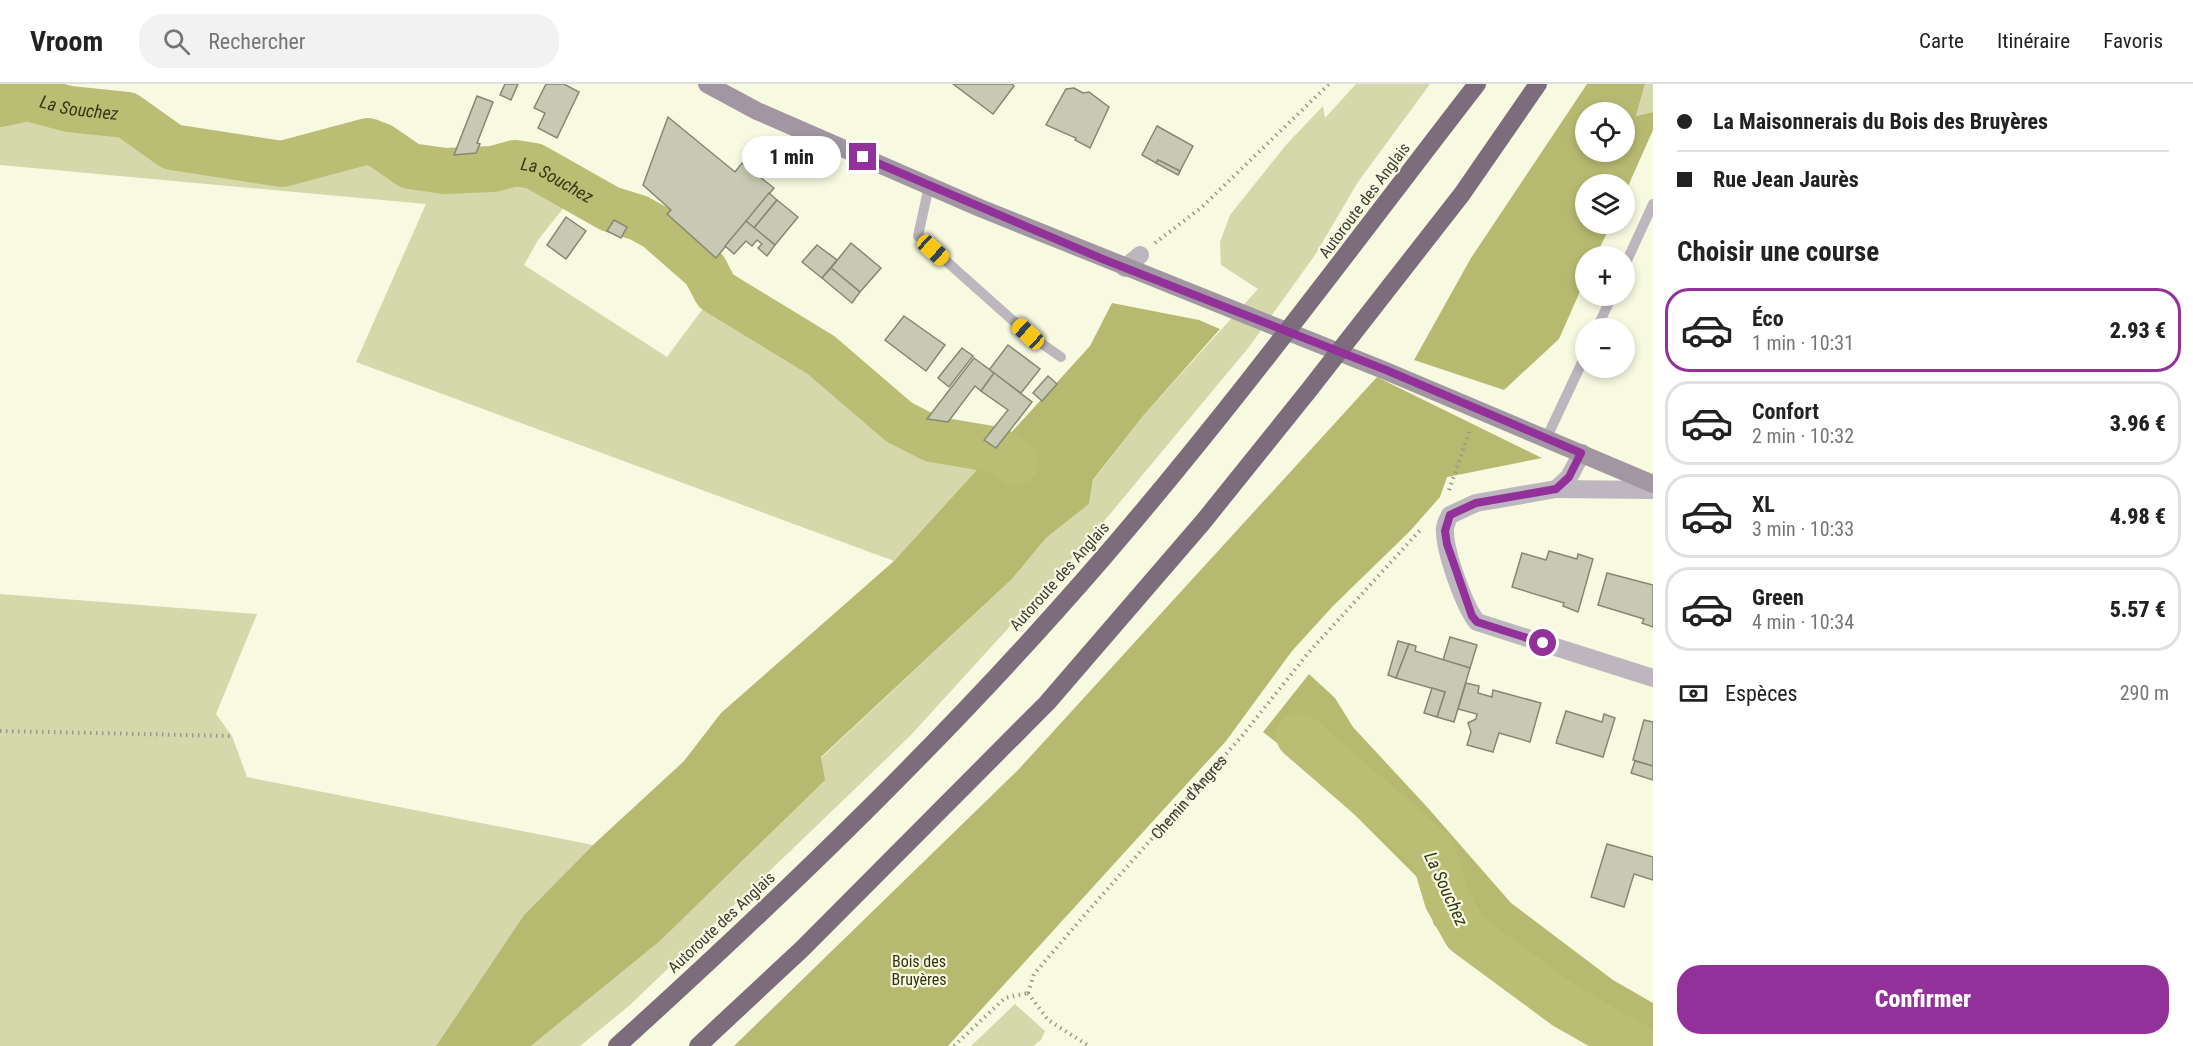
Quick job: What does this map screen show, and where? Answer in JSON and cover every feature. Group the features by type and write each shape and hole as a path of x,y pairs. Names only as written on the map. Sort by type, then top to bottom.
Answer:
{"highway":[{"name":"Autoroute des Anglais","path":"617,1046 858,819 1040,628 1226,411 1477,84"},
{"path":"698,1046 802,949 1047,703 1203,522 1309,390 1462,195 1538,84"}],"main road":[{"path":"707,84 757,111 929,186 1125,268 1386,370 1653,484"},
{"path":"1581,453 1653,471"}],"street":[{"path":"1125,268 1140,255"},
{"path":"1556,489 1569,477 1581,453"},
{"path":"1653,490 1556,489 1476,503 1450,515 1445,531 1469,608 1477,622 1653,678"}],"lane":[{"path":"929,186 918,236 1028,334 1061,357"},
{"path":"1634,246 1653,204"},
{"path":"1546,440 1575,378"}],"path":[{"path":"1140,255 1202,207 1329,84"},
{"name":"Chemin d'Angres","path":"1028,993 1034,974 1242,736 1310,652 1418,533"},
{"path":"0,731 232,736"},
{"path":"954,1046 1005,998 1028,993 1048,1020 1089,1046"}],"green space":[{"path":"1356,84 1430,84 1358,182 1315,255 1249,347 1085,544 910,736 630,1005 580,1046 531,1046 660,941 824,780 821,758 1012,579 1046,538 1089,504 1093,481 1143,416 1258,289 1221,265 1220,242 1230,215 1286,145 1323,106 1325,118"},
{"path":"1587,84 1645,84 1636,116 1653,112 1653,130 1633,174 1575,174 1575,234 1606,234 1601,246 1575,246 1575,303 1559,339 1504,390 1414,360 1471,258 1575,102"},
{"path":"1645,84 1653,84 1653,112 1636,116"},
{"path":"32,98 121,112 174,147 282,164 368,141 381,146 410,166 445,171 493,169 515,163 534,166 572,186 569,201 538,240 524,265 667,357 716,291 821,355 899,422 932,439 997,450 894,561 356,362 426,204 0,165 0,103"},
{"path":"1112,303 1199,320 1220,329 1143,416 1093,480 1089,504 1046,538 1012,579 821,757 825,780 660,941 531,1046 436,1046 524,915 593,845 684,761 721,713 894,561 1090,346"},
{"name":"Bois des Bruyères","path":"1377,377 1542,458 1447,477 1440,497 1410,531 1333,606 1292,651 1226,741 948,1046 734,1046 1018,770"},
{"path":"0,594 257,614 216,714 232,736 247,777 593,845 524,915 436,1046 0,1046"},
{"path":"1309,674 1335,698 1353,727 1511,903 1613,980 1653,1003 1653,1046 1597,1046 1548,1019 1434,925 1420,880 1302,762 1263,732"},
{"path":"1015,1004 1045,1031 1041,1040 1033,1046 971,1046"}],"building":[{"path":"505,84 518,84 511,100 500,95"},
{"path":"546,84 564,84 579,92 557,138 538,128 545,113 534,108"},
{"path":"953,84 1012,84 1014,86 993,114"},
{"path":"1074,88 1083,93 1089,92 1109,107 1090,148 1075,140 1076,138 1046,125 1066,89"},
{"path":"477,96 493,102 477,143 480,144 476,153 454,155"},
{"path":"668,117 735,172 742,163 774,188 716,258 667,214 671,210 643,185"},
{"path":"1157,126 1193,146 1180,171 1158,160 1156,163 1142,155"},
{"path":"1158,160 1180,171 1178,175 1156,163"},
{"path":"769,193 777,200 754,228 746,221"},
{"path":"777,200 798,217 775,245 754,228"},
{"path":"566,217 586,231 566,259 547,245"},
{"path":"614,220 627,227 621,238 607,231"},
{"path":"746,221 775,245 767,256 758,248 762,244 757,240 752,246 746,241 734,254 725,246"},
{"path":"851,243 881,268 860,292 831,268"},
{"path":"817,245 837,260 822,278 802,262"},
{"path":"831,268 860,292 852,303 822,278"},
{"path":"904,316 945,345 926,371 885,340"},
{"path":"1008,345 1040,369 1021,393 989,370"},
{"path":"962,348 973,356 949,387 938,378"},
{"path":"974,358 994,373 981,391 975,386 948,422 927,419"},
{"path":"994,373 1032,402 996,448 984,440 1008,410 981,391"},
{"path":"1048,376 1057,384 1042,401 1033,393"},
{"path":"1549,551 1577,559 1578,554 1593,559 1578,612 1563,606 1564,603 1512,587 1522,553 1546,560"},
{"path":"1607,573 1653,585 1653,627 1642,623 1644,619 1598,605"},
{"path":"1450,637 1477,645 1470,668 1443,660"},
{"path":"1398,641 1409,644 1396,678 1388,675"},
{"path":"1409,644 1416,646 1415,651 1470,668 1454,722 1437,717 1445,692 1396,678"},
{"path":"1466,683 1479,686 1478,693 1492,697 1493,690 1541,703 1530,742 1499,733 1493,752 1467,745 1471,732 1468,723 1476,719 1477,714 1458,709"},
{"path":"1432,688 1445,692 1437,717 1424,713"},
{"path":"1566,711 1602,722 1604,714 1615,718 1603,757 1556,743"},
{"path":"1644,720 1653,722 1653,766 1633,760"},
{"path":"1635,761 1653,766 1653,780 1631,773"},
{"path":"1607,844 1653,857 1653,880 1634,874 1624,907 1591,897"}],"waterway":[{"name":"La Souchez","path":"0,104 28,98 69,109 127,115 172,147 282,164 368,141 381,146 410,166 445,171 493,169 515,163 534,166 610,209 639,218 657,228 705,270 716,291 821,355 899,422 932,439 997,450 1015,462"},
{"name":"La Souchez","path":"1299,736 1433,852 1447,899 1466,933 1565,1006 1635,1046"}],"route":[{"path":"863,157 1105,260 1386,370 1581,453 1569,477 1556,489 1476,503 1450,515 1446,523 1447,544 1472,616 1477,622 1543,643"}]}
